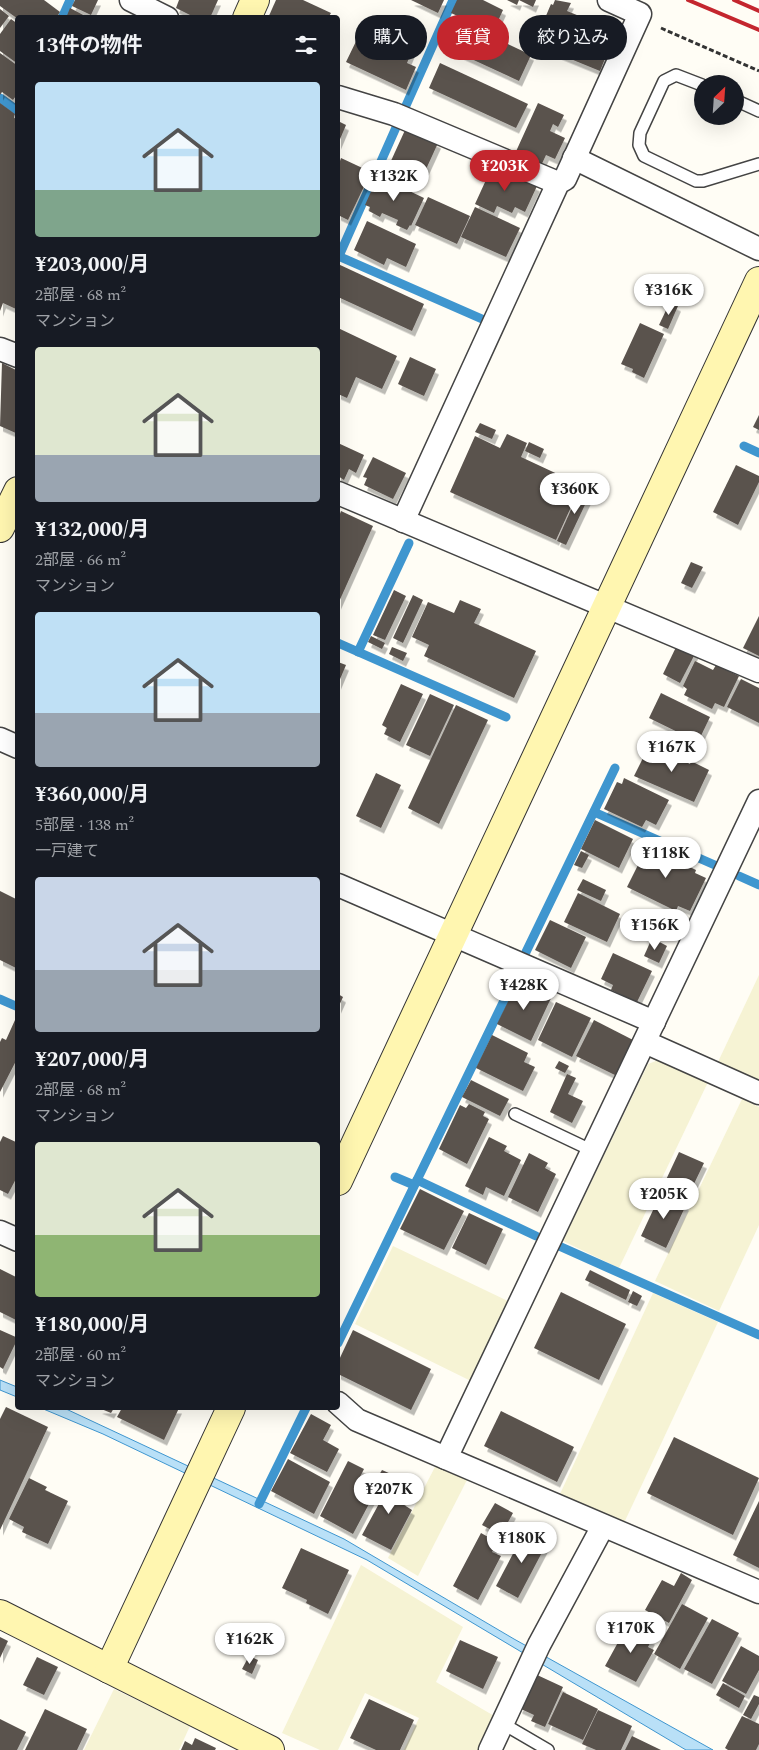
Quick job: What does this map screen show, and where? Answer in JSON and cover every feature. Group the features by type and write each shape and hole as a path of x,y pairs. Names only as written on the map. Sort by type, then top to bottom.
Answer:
{"street":[{"path":"132,0 161,15"},
{"path":"248,15 255,0"},
{"path":"402,521 558,183 565,179 640,14 609,0"},
{"path":"340,98 394,114 558,183"},
{"path":"574,158 759,249"},
{"path":"340,1177 759,281"},
{"path":"0,349 15,355"},
{"path":"340,494 759,671"},
{"path":"0,528 15,497"},
{"path":"0,739 15,746"},
{"path":"446,1458 759,801"},
{"path":"340,886 654,1022"},
{"path":"644,1042 759,1093"},
{"path":"0,1232 15,1239"},
{"path":"340,1405 357,1420 759,1592"},
{"path":"109,1669 230,1410"},
{"path":"490,1750 539,1645 603,1526"},
{"path":"0,1614 109,1669 243,1744 270,1750"}],"lane":[{"path":"694,82 676,75 664,81 640,132 639,145 644,156 696,181 703,182 759,164"},
{"path":"744,104 759,111"},
{"path":"515,1114 593,1151"},
{"path":"502,1723 548,1750"}],"path":[{"path":"638,18 759,71"}],"shaded area":[{"path":"759,975 759,1083 717,1064"},
{"path":"661,1059 708,1082 619,1268 563,1241 648,1064"},
{"path":"742,1099 759,1107 759,1225 719,1311 655,1281"},
{"path":"393,1246 512,1303 473,1382 355,1324"},
{"path":"653,1293 718,1322 624,1523 560,1494"},
{"path":"436,1465 468,1478 418,1576 388,1558"},
{"path":"361,1565 463,1627 436,1682 496,1717 480,1750 404,1750 419,1718 365,1693 338,1750 320,1750 282,1733"},
{"path":"114,1689 190,1726 179,1750 84,1750"}],"water":[{"path":"0,1380 15,1386 15,1396 0,1390"},
{"path":"46,1410 68,1410 344,1539 514,1639 713,1750 686,1750 367,1560 103,1434"}],"building":[{"path":"0,0 44,0 60,12 58,15 15,15 15,17 0,6"},
{"path":"75,0 98,0 91,15 72,6"},
{"path":"179,0 218,0 211,15 190,15 176,8"},
{"path":"276,0 303,0 331,13 330,15 269,15"},
{"path":"411,0 444,0 438,13"},
{"path":"457,0 483,0 503,10 501,15 455,15 451,13"},
{"path":"507,0 519,0 517,5"},
{"path":"519,0 536,0 533,7"},
{"path":"555,0 571,3 567,11 577,15 546,15 551,4 553,5"},
{"path":"70,8 83,15 67,15"},
{"path":"0,9 9,16 0,28"},
{"path":"11,19 15,22 15,62 0,51 0,34"},
{"path":"355,43 355,60 408,60 407,63 416,67 406,90 346,62"},
{"path":"509,45 519,49 519,60 529,60 519,81 474,60 509,60"},
{"path":"0,53 15,64 15,97 13,100 2,92 0,95"},
{"path":"573,60 604,60 600,71"},
{"path":"440,63 528,104 516,128 429,88"},
{"path":"0,103 15,114 15,309 3,303 0,311"},
{"path":"538,103 564,115 558,127 553,124 550,131 565,138 555,159 546,155 539,170 513,158"},
{"path":"340,122 346,125 340,139"},
{"path":"406,128 438,143 422,178 390,163"},
{"path":"341,158 371,172 348,220 340,216"},
{"path":"495,166 537,186 525,212 515,207 512,213 497,206 494,213 475,204 491,169 493,171"},
{"path":"378,176 424,198 411,226 407,230 396,225 398,220 382,213 380,217 369,211 370,207 365,205"},
{"path":"428,197 470,216 457,244 415,225"},
{"path":"475,207 520,228 506,257 461,237"},
{"path":"367,221 416,244 406,267 387,258 384,265 354,250"},
{"path":"340,265 424,304 412,331 340,298"},
{"path":"670,302 678,306 668,329 659,325"},
{"path":"640,323 664,334 644,378 632,372 633,369 621,364"},
{"path":"340,329 397,356 382,389 356,377 347,398 340,395"},
{"path":"410,357 436,369 424,396 398,384"},
{"path":"2,363 15,370 15,433 0,426"},
{"path":"759,415 759,430 753,427"},
{"path":"480,423 496,430 492,439 475,432"},
{"path":"507,434 527,443 521,457 581,485 556,540 450,492 475,436 500,448"},
{"path":"529,442 544,449 540,458 525,451"},
{"path":"340,444 364,455 356,473 349,469 344,480 340,477"},
{"path":"373,457 406,473 393,499 364,485 367,478 363,477"},
{"path":"736,465 759,476 759,482 738,525 713,512"},
{"path":"582,485 592,490 566,545 557,541"},
{"path":"341,511 373,526 340,600"},
{"path":"691,562 703,567 692,588 681,583"},
{"path":"394,590 406,596 385,640 373,635"},
{"path":"413,595 423,600 403,643 393,638"},
{"path":"460,600 481,609 474,623 536,651 514,698 424,656 429,645 412,637 428,602 454,613"},
{"path":"759,616 759,656 743,648"},
{"path":"371,636 385,643 382,649 368,642"},
{"path":"678,643 696,652 680,683 663,674"},
{"path":"392,647 407,653 403,661 389,654"},
{"path":"695,661 713,670 716,665 739,676 724,707 715,703 712,709 684,695 687,689 683,686"},
{"path":"340,663 346,665 340,679"},
{"path":"741,679 759,688 759,723 727,707"},
{"path":"401,684 423,694 400,742 384,734 387,728 382,725"},
{"path":"661,693 710,717 698,742 649,718"},
{"path":"430,694 454,705 430,756 406,745"},
{"path":"456,705 488,720 439,824 408,808"},
{"path":"650,744 690,764 691,761 709,770 694,802 634,776"},
{"path":"376,773 401,785 381,828 356,816"},
{"path":"624,778 669,800 656,825 646,820 642,827 604,809 617,782 622,784"},
{"path":"595,820 633,839 619,868 581,849"},
{"path":"650,841 668,850 665,855 696,870 695,873 706,878 690,911 678,906 676,911 627,887"},
{"path":"581,851 589,855 582,868 574,865"},
{"path":"583,879 606,890 601,901 577,890"},
{"path":"0,891 15,898 15,968 0,960"},
{"path":"578,893 620,914 607,942 564,922"},
{"path":"550,920 586,937 571,968 535,950"},
{"path":"652,938 667,946 659,963 644,956"},
{"path":"613,953 652,971 637,1002 611,990 613,985 601,979"},
{"path":"519,979 551,998 531,1041 497,1024"},
{"path":"556,1002 591,1018 572,1057 538,1040"},
{"path":"15,1020 15,1063 0,1092 0,1042 2,1038 6,1040"},
{"path":"594,1020 635,1041 617,1076 576,1056"},
{"path":"492,1035 528,1053 524,1062 535,1067 523,1091 476,1068"},
{"path":"559,1061 569,1066 565,1073 555,1068"},
{"path":"567,1074 576,1078 568,1094 583,1101 572,1123 550,1112"},
{"path":"471,1080 509,1099 500,1116 462,1097"},
{"path":"469,1104 485,1112 483,1116 489,1119 467,1164 439,1149 460,1105 466,1108"},
{"path":"3,1136 15,1142 15,1181 8,1194 0,1190 0,1142"},
{"path":"489,1137 507,1146 504,1151 521,1160 504,1196 486,1187 483,1195 465,1186"},
{"path":"679,1152 704,1163 692,1188 683,1184 680,1191 664,1184"},
{"path":"529,1153 548,1163 545,1168 556,1174 538,1212 508,1197"},
{"path":"420,1189 464,1211 444,1250 400,1229"},
{"path":"661,1193 686,1205 666,1248 641,1236"},
{"path":"469,1213 503,1229 486,1265 452,1248"},
{"path":"0,1269 15,1276 15,1320 0,1312"},
{"path":"590,1270 630,1290 626,1300 585,1280"},
{"path":"633,1291 642,1296 637,1306 628,1302"},
{"path":"561,1292 626,1324 599,1380 534,1348"},
{"path":"0,1330 15,1337 15,1344 3,1369 0,1367"},
{"path":"353,1330 431,1369 411,1410 340,1375 340,1358"},
{"path":"6,1407 48,1427 0,1530 0,1419"},
{"path":"121,1410 178,1410 164,1440 117,1417"},
{"path":"501,1411 574,1447 557,1482 484,1446"},
{"path":"311,1414 331,1425 323,1440 339,1449 327,1472 290,1453"},
{"path":"674,1437 759,1478 733,1535 647,1493"},
{"path":"288,1459 330,1482 314,1514 271,1491"},
{"path":"348,1461 364,1469 360,1477 378,1487 353,1534 320,1516"},
{"path":"382,1470 391,1474 384,1487 375,1482"},
{"path":"394,1476 411,1485 401,1503 412,1510 391,1550 362,1535"},
{"path":"29,1478 47,1487 45,1490 68,1501 48,1544 22,1532 24,1527 9,1519"},
{"path":"759,1501 759,1568 733,1555"},
{"path":"495,1503 513,1513 501,1535 482,1525"},
{"path":"526,1529 548,1541 518,1598 496,1586"},
{"path":"481,1533 497,1542 492,1552 501,1556 478,1600 453,1586"},
{"path":"301,1548 349,1570 328,1614 306,1603 307,1600 282,1588"},
{"path":"681,1573 692,1580 669,1623 645,1610 662,1580 674,1586"},
{"path":"682,1604 708,1618 680,1669 654,1654"},
{"path":"712,1619 739,1633 712,1684 684,1669"},
{"path":"627,1626 652,1639 648,1647 654,1650 636,1682 605,1666"},
{"path":"0,1637 8,1641 0,1658"},
{"path":"460,1640 498,1657 483,1689 446,1671"},
{"path":"741,1646 759,1656 759,1670 746,1694 722,1681"},
{"path":"249,1656 258,1660 252,1674 242,1669"},
{"path":"37,1657 58,1667 44,1695 23,1685"},
{"path":"535,1674 563,1687 545,1727 531,1721 534,1715 519,1708"},
{"path":"723,1683 745,1696 739,1708 716,1695"},
{"path":"563,1692 598,1709 583,1740 548,1724"},
{"path":"754,1695 759,1697 759,1704 751,1719 743,1715"},
{"path":"369,1699 414,1720 400,1750 376,1750 350,1738"},
{"path":"45,1709 87,1729 77,1750 25,1750"},
{"path":"598,1710 632,1726 621,1750 596,1750 582,1744"},
{"path":"742,1716 759,1724 759,1744 756,1750 728,1750 725,1748"},
{"path":"0,1719 26,1732 17,1750 0,1750"},
{"path":"632,1736 661,1750 625,1750"},
{"path":"195,1738 216,1748 215,1750 181,1750 185,1741 192,1745"}],"waterway":[{"path":"63,15 70,0"},
{"path":"404,110 453,0"},
{"path":"0,98 15,109"},
{"path":"340,254 398,123"},
{"path":"340,257 482,319"},
{"path":"744,446 759,453"},
{"path":"358,652 409,543"},
{"path":"340,644 506,717"},
{"path":"526,952 615,768"},
{"path":"594,812 717,866"},
{"path":"739,876 759,885"},
{"path":"340,1339 514,980"},
{"path":"0,999 15,1006"},
{"path":"395,1177 414,1185"},
{"path":"417,1180 536,1236"},
{"path":"559,1246 759,1335"},
{"path":"259,1504 305,1410"}],"railway":[{"path":"688,0 759,30"},
{"path":"734,0 759,11"}]}
